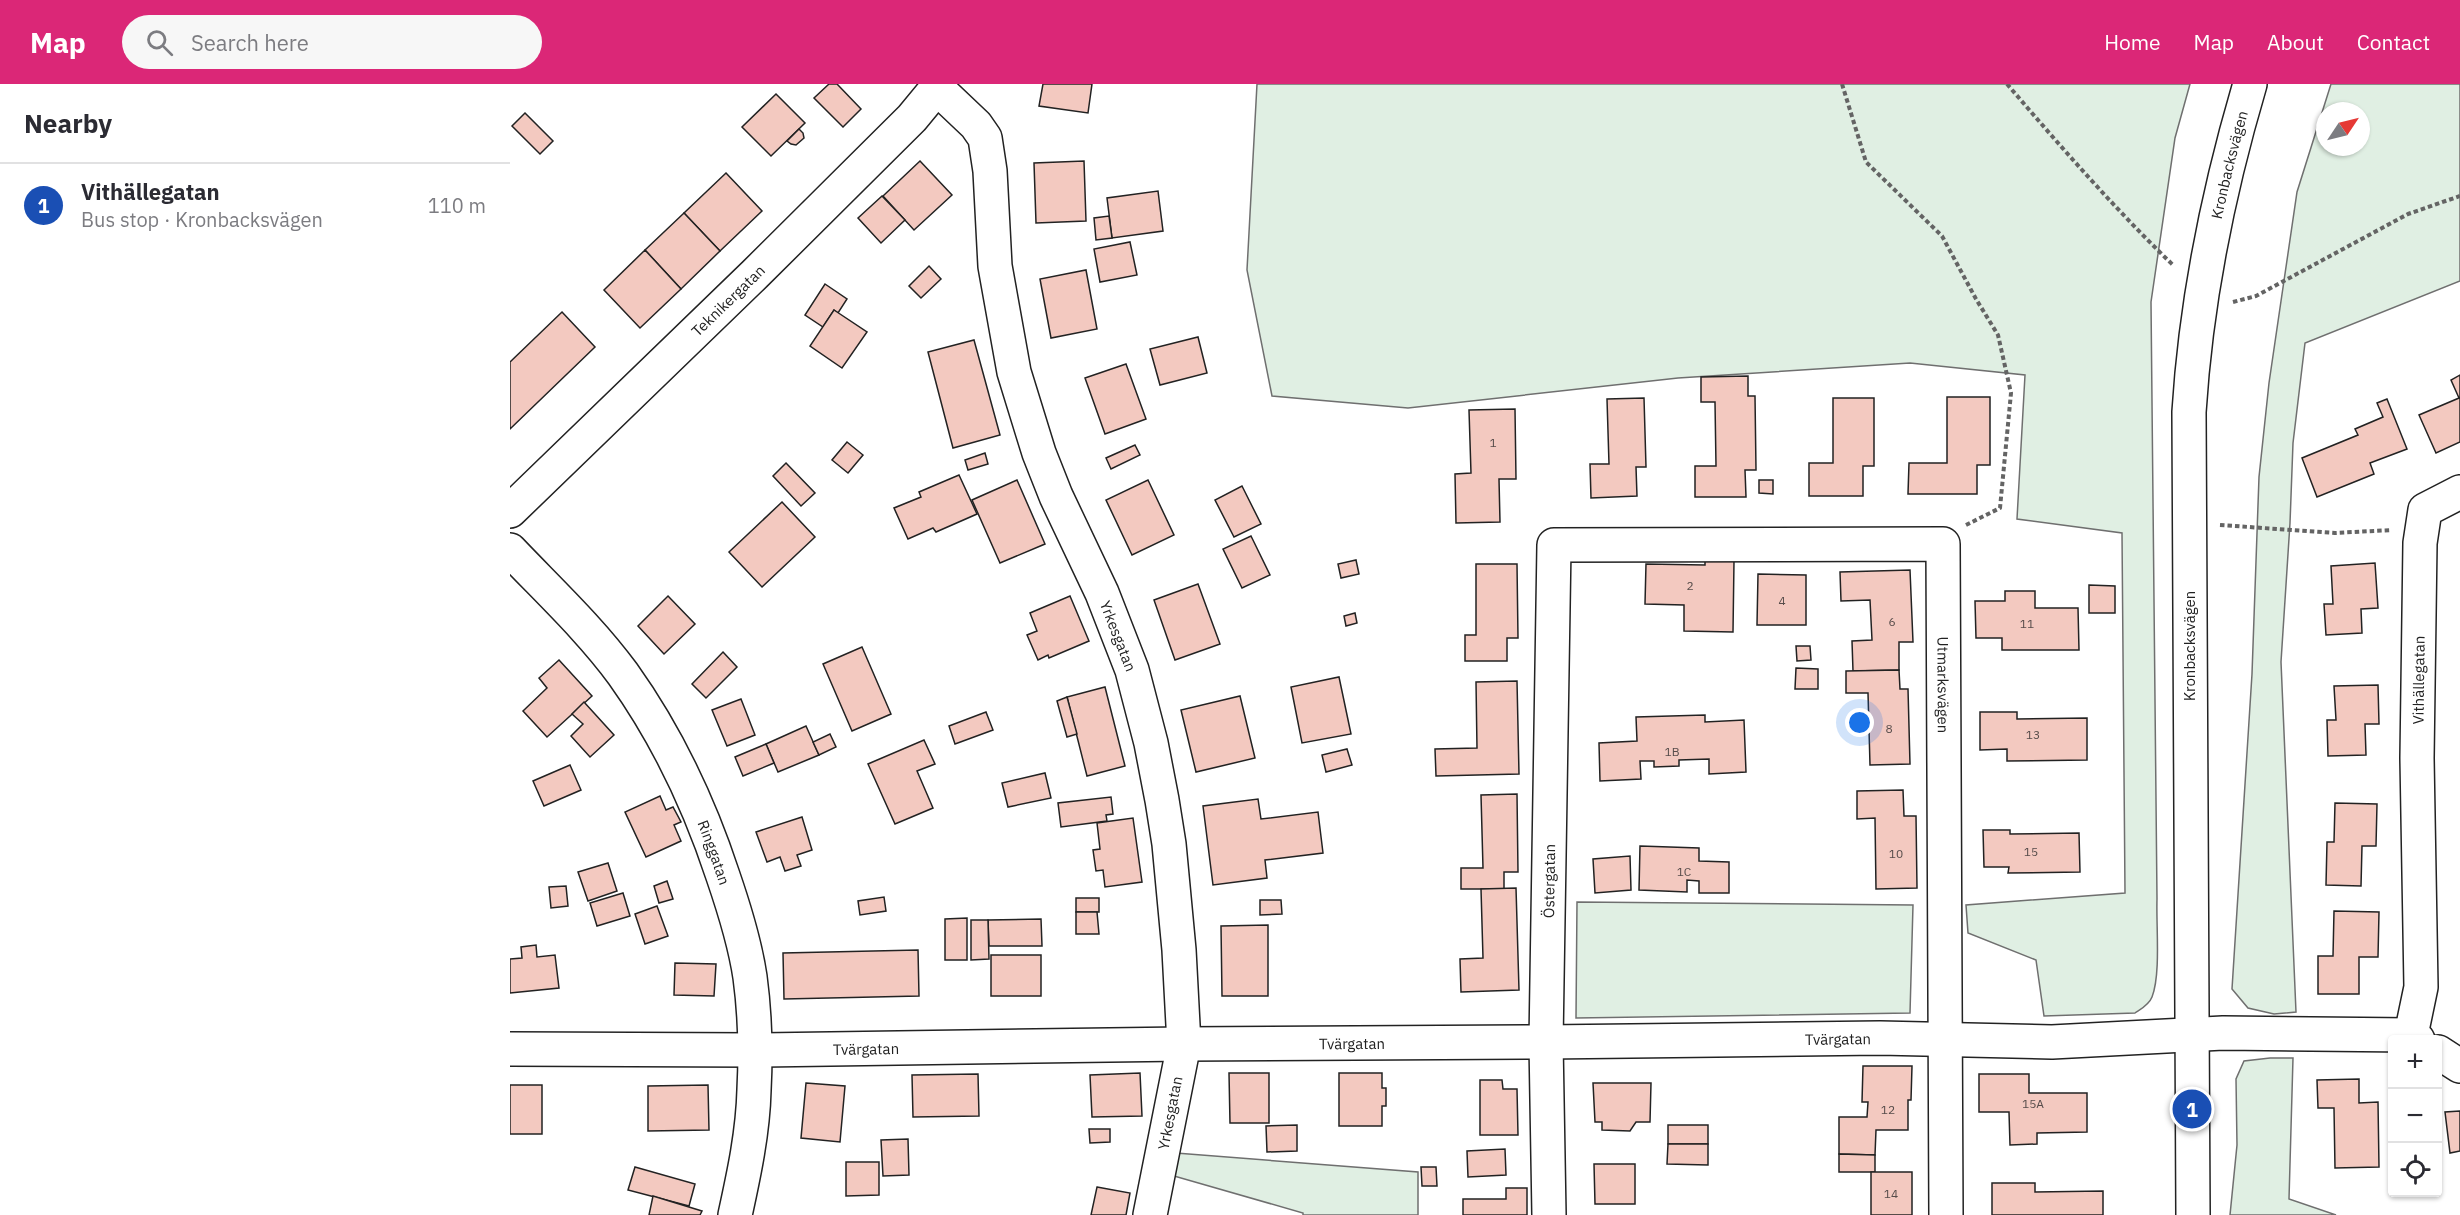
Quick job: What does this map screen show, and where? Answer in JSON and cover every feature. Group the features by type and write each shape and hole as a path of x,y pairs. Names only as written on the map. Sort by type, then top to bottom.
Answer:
{"street":[{"name":"Kronbacksvägen","path":"2193,1215 2189,846 2189,412 2193,349 2203,276 2227,168 2250,84"},
{"name":"Teknikergatan","path":"510,511 755,274 912,118 938,86"},
{"name":"Yrkesgatan","path":"938,86 976,125 985,138 990,171 995,266 1014,372 1026,414 1056,496 1120,635 1144,717 1169,844 1179,950 1184,1044 1150,1215"},
{"name":"Vithällegatan","path":"2422,1035 2417,758 2420,543 2425,510 2460,492"},
{"name":"Östergatan","path":"1549,1215 1546,1042 1554,545 1943,544"},
{"name":"Utmarksvägen","path":"1943,544 1946,1215"},
{"name":"Ringgatan","path":"510,550 593,637 648,710 675,757 707,828 734,907 750,974 755,1050 752,1122 745,1171 735,1215"},
{"path":"2192,1035 2322,1033 2388,1039"},
{"name":"Tvärgatan","path":"510,1049 755,1050 1880,1038 2052,1042 2192,1035"},
{"path":"2442,1055 2460,1066"}],"path":[{"path":"1842,84 1866,162 1942,236 1998,335 2011,393 2000,508 1962,527 1943,544"},
{"path":"2211,525 2335,533 2422,528"}],"green space":[{"path":"1257,84 2190,84 2175,138 2151,302 2158,949 2155,987 2147,1005 2135,1013 2044,1016 2036,960 1968,933 1966,905 2125,893 2122,533 2017,519 2025,375 1910,363 1678,378 1408,408 1272,396 1247,270"},
{"path":"2331,84 2460,84 2460,281 2305,343 2293,443 2281,662 2296,1012 2274,1014 2248,1008 2232,989 2252,674 2259,477 2269,383 2297,192 2316,132 2316,156 2370,156 2370,102 2325,102"},
{"path":"1577,902 1913,905 1910,1013 1576,1018"},
{"path":"2293,1058 2289,1199 2336,1215 2230,1215 2237,1145 2236,1079 2244,1061"},
{"path":"1163,1152 1418,1172 1418,1215 1303,1215 1303,1213 1160,1172"}],"building":[{"path":"829,84 837,84 861,109 843,127 814,98"},
{"path":"1043,84 1092,84 1088,113 1039,106"},
{"path":"776,94 805,123 771,156 742,127"},
{"path":"525,113 553,141 540,154 512,126"},
{"path":"799,129 804,138 796,145 791,144 787,141"},
{"path":"920,161 952,195 914,230 883,196"},
{"path":"1084,161 1086,221 1036,223 1034,163"},
{"path":"726,173 762,211 720,251 684,213"},
{"path":"1158,191 1163,231 1112,238 1107,198"},
{"path":"882,196 905,220 881,243 858,218"},
{"path":"684,213 720,251 681,289 645,250"},
{"path":"1109,216 1112,238 1096,240 1094,218"},
{"path":"1130,242 1137,275 1100,282 1094,249"},
{"path":"645,250 681,289 640,328 604,290"},
{"path":"929,266 941,279 921,298 909,286"},
{"path":"1086,270 1097,329 1051,338 1040,279"},
{"path":"825,284 847,299 838,313 834,310 823,327 805,315"},
{"path":"834,310 867,332 842,368 810,346"},
{"path":"562,312 595,347 510,429 510,362"},
{"path":"1198,337 1207,373 1160,385 1150,349"},
{"path":"974,340 1000,435 953,448 928,352"},
{"path":"1126,364 1146,419 1105,434 1085,378"},
{"path":"2460,375 2460,442 2436,453 2419,415 2459,398 2451,380"},
{"path":"1748,376 1748,396 1755,396 1756,470 1745,470 1746,497 1695,497 1695,466 1716,466 1715,402 1701,402 1701,377"},
{"path":"1947,397 1990,397 1990,465 1977,465 1977,494 1908,494 1909,463 1947,463"},
{"path":"1644,398 1646,467 1636,467 1637,496 1591,498 1590,464 1609,464 1607,399"},
{"path":"1833,398 1874,398 1874,466 1863,466 1863,496 1809,496 1809,463 1833,463"},
{"path":"2387,399 2407,449 2370,463 2374,474 2317,497 2302,458 2358,435 2355,429 2383,417 2377,403"},
{"path":"1515,409 1516,479 1499,479 1500,522 1456,523 1455,474 1471,473 1469,410"},
{"path":"847,442 863,455 848,473 832,460"},
{"path":"1135,445 1140,455 1111,469 1106,458"},
{"path":"985,453 988,464 968,470 965,460"},
{"path":"786,463 815,493 801,506 773,476"},
{"path":"959,475 977,514 936,532 933,528 908,539 894,508 921,497 919,492"},
{"path":"1017,480 1045,544 1000,563 972,500"},
{"path":"1148,480 1174,535 1132,555 1106,500"},
{"path":"1759,480 1773,480 1773,494 1759,493"},
{"path":"1242,486 1261,524 1234,537 1215,500"},
{"path":"782,502 815,537 762,587 729,552"},
{"path":"1251,536 1270,575 1242,588 1223,549"},
{"path":"1356,560 1359,574 1341,578 1338,564"},
{"path":"1705,561 1734,561 1733,632 1684,631 1684,605 1645,604 1646,564 1705,565"},
{"path":"2375,563 2378,608 2361,609 2362,633 2326,635 2324,604 2333,604 2331,566"},
{"path":"1476,564 1517,564 1518,638 1507,638 1507,661 1465,661 1465,635 1476,635"},
{"path":"1910,570 1913,642 1899,642 1899,670 1853,671 1852,641 1872,640 1870,600 1841,601 1840,572"},
{"path":"1758,574 1806,575 1806,625 1757,625"},
{"path":"1198,584 1220,644 1175,660 1154,600"},
{"path":"2089,585 2115,586 2115,613 2089,613"},
{"path":"2005,591 2035,591 2035,608 2078,608 2079,650 2002,650 2002,638 1976,638 1975,601 2005,601"},
{"path":"668,596 695,624 664,654 638,626"},
{"path":"1070,596 1089,641 1049,658 1048,655 1038,660 1027,635 1037,631 1030,613"},
{"path":"1355,613 1357,623 1346,626 1344,616"},
{"path":"1796,646 1810,646 1811,660 1797,661"},
{"path":"862,647 891,714 852,731 823,664"},
{"path":"723,652 737,667 706,698 692,684"},
{"path":"559,660 592,696 547,737 523,711 547,688 539,678"},
{"path":"1796,668 1818,669 1818,689 1795,689"},
{"path":"1899,670 1900,689 1908,689 1910,764 1870,765 1868,693 1846,693 1846,671"},
{"path":"1339,677 1351,734 1302,743 1291,687"},
{"path":"1517,681 1519,774 1436,776 1435,749 1477,748 1476,682"},
{"path":"2378,685 2379,724 2365,724 2366,755 2328,756 2327,720 2336,720 2334,686"},
{"path":"1105,687 1125,766 1087,776 1067,697"},
{"path":"1240,696 1255,758 1196,772 1181,710"},
{"path":"1067,697 1077,734 1067,737 1057,701"},
{"path":"741,699 755,735 727,746 712,710"},
{"path":"584,702 614,735 590,757 571,736 583,724 572,714"},
{"path":"986,712 993,730 955,744 949,726"},
{"path":"1980,712 2017,712 2017,719 2087,718 2087,760 2007,761 2007,749 1980,750"},
{"path":"1705,715 1705,722 1744,720 1746,772 1709,774 1709,759 1679,760 1679,766 1654,767 1654,761 1640,761 1641,779 1600,781 1599,743 1637,741 1636,717"},
{"path":"806,726 819,755 778,772 766,744"},
{"path":"830,734 836,747 819,755 813,742"},
{"path":"924,740 935,764 917,771 933,808 895,824 868,764"},
{"path":"766,744 774,763 743,776 735,757"},
{"path":"1347,749 1352,765 1326,772 1322,755"},
{"path":"570,765 581,790 544,806 533,781"},
{"path":"1045,773 1051,798 1008,807 1002,783"},
{"path":"1903,790 1904,816 1916,816 1917,888 1876,889 1875,818 1857,819 1857,791"},
{"path":"1517,794 1518,872 1504,872 1504,889 1461,889 1461,868 1483,868 1481,795"},
{"path":"660,796 666,810 673,807 681,822 674,825 681,841 646,857 625,812"},
{"path":"1111,797 1113,814 1106,815 1107,821 1061,827 1058,803"},
{"path":"1258,799 1261,819 1318,812 1323,853 1265,860 1267,878 1213,885 1203,806"},
{"path":"2335,803 2377,804 2376,846 2362,846 2361,886 2326,885 2327,842 2334,842"},
{"path":"802,817 812,850 797,855 801,866 785,871 780,857 767,862 756,832"},
{"path":"1133,818 1142,882 1105,887 1103,870 1096,871 1093,850 1100,849 1097,823"},
{"path":"1983,830 2010,830 2010,834 2079,833 2080,872 2008,873 2009,867 1984,867"},
{"path":"1640,846 1699,848 1699,861 1729,862 1729,893 1699,893 1699,881 1687,880 1687,892 1639,890"},
{"path":"1630,856 1631,890 1595,893 1593,859"},
{"path":"608,863 617,891 588,901 578,872"},
{"path":"667,881 673,899 659,903 654,886"},
{"path":"566,886 568,906 551,908 549,887"},
{"path":"1516,888 1519,990 1461,992 1460,959 1483,958 1481,889"},
{"path":"623,893 630,916 597,926 590,903"},
{"path":"884,897 886,911 860,915 858,901"},
{"path":"1076,898 1099,898 1099,912 1076,912"},
{"path":"1260,900 1281,900 1282,914 1260,915"},
{"path":"657,906 668,936 645,944 635,914"},
{"path":"2334,911 2379,912 2378,957 2359,957 2359,994 2318,994 2318,956 2333,956"},
{"path":"1076,912 1097,912 1099,934 1076,934"},
{"path":"967,918 967,960 945,960 945,919"},
{"path":"1041,919 1042,946 989,946 988,920"},
{"path":"971,920 988,920 989,959 971,960"},
{"path":"1268,925 1268,996 1222,996 1221,926"},
{"path":"536,945 537,957 555,955 559,988 510,993 510,959 522,958 521,947"},
{"path":"918,950 919,996 784,999 783,953"},
{"path":"991,955 1041,955 1041,996 991,996"},
{"path":"675,963 716,964 714,996 674,995"},
{"path":"1863,1066 1912,1066 1911,1100 1908,1100 1908,1130 1876,1130 1875,1155 1839,1154 1839,1117 1867,1117 1868,1102 1862,1102"},
{"path":"1140,1073 1142,1116 1092,1117 1090,1075"},
{"path":"1229,1073 1269,1073 1269,1123 1230,1123"},
{"path":"1339,1073 1382,1073 1382,1088 1386,1088 1386,1106 1382,1106 1382,1126 1339,1126"},
{"path":"978,1074 979,1116 913,1117 912,1075"},
{"path":"1979,1074 2029,1074 2029,1093 2087,1093 2087,1132 2037,1133 2037,1144 2010,1145 2009,1112 1979,1112"},
{"path":"2359,1079 2359,1103 2378,1102 2379,1167 2335,1168 2334,1108 2318,1108 2317,1080"},
{"path":"1480,1080 1502,1080 1503,1089 1517,1089 1518,1135 1480,1135"},
{"path":"806,1083 845,1086 840,1142 801,1138"},
{"path":"1593,1083 1651,1083 1650,1122 1636,1122 1630,1131 1602,1130 1602,1122 1595,1122"},
{"path":"510,1085 542,1085 542,1134 510,1134"},
{"path":"708,1085 709,1130 648,1131 648,1086"},
{"path":"2460,1111 2460,1151 2450,1153 2445,1112"},
{"path":"1297,1125 1297,1151 1267,1152 1266,1126"},
{"path":"1668,1125 1708,1125 1708,1144 1668,1144"},
{"path":"1089,1129 1110,1129 1110,1142 1090,1143"},
{"path":"908,1139 909,1175 883,1176 881,1140"},
{"path":"1668,1144 1708,1144 1708,1165 1667,1164"},
{"path":"1505,1149 1506,1175 1468,1177 1467,1151"},
{"path":"1839,1154 1875,1155 1875,1172 1839,1172"},
{"path":"846,1162 879,1162 879,1195 846,1196"},
{"path":"1594,1164 1635,1164 1635,1204 1595,1204"},
{"path":"635,1167 695,1184 689,1206 628,1190"},
{"path":"1421,1167 1436,1167 1437,1186 1422,1186"},
{"path":"1871,1172 1912,1172 1912,1215 1871,1215"},
{"path":"1992,1183 2035,1183 2035,1192 2103,1191 2103,1215 1992,1215"},
{"path":"1097,1187 1130,1193 1126,1215 1091,1215"},
{"path":"1506,1188 1527,1188 1527,1215 1463,1215 1463,1199 1506,1199"},
{"path":"653,1196 702,1211 700,1215 649,1215"}],"place":[{"name":"Vithällegatan","path":"2192,1109"}]}
